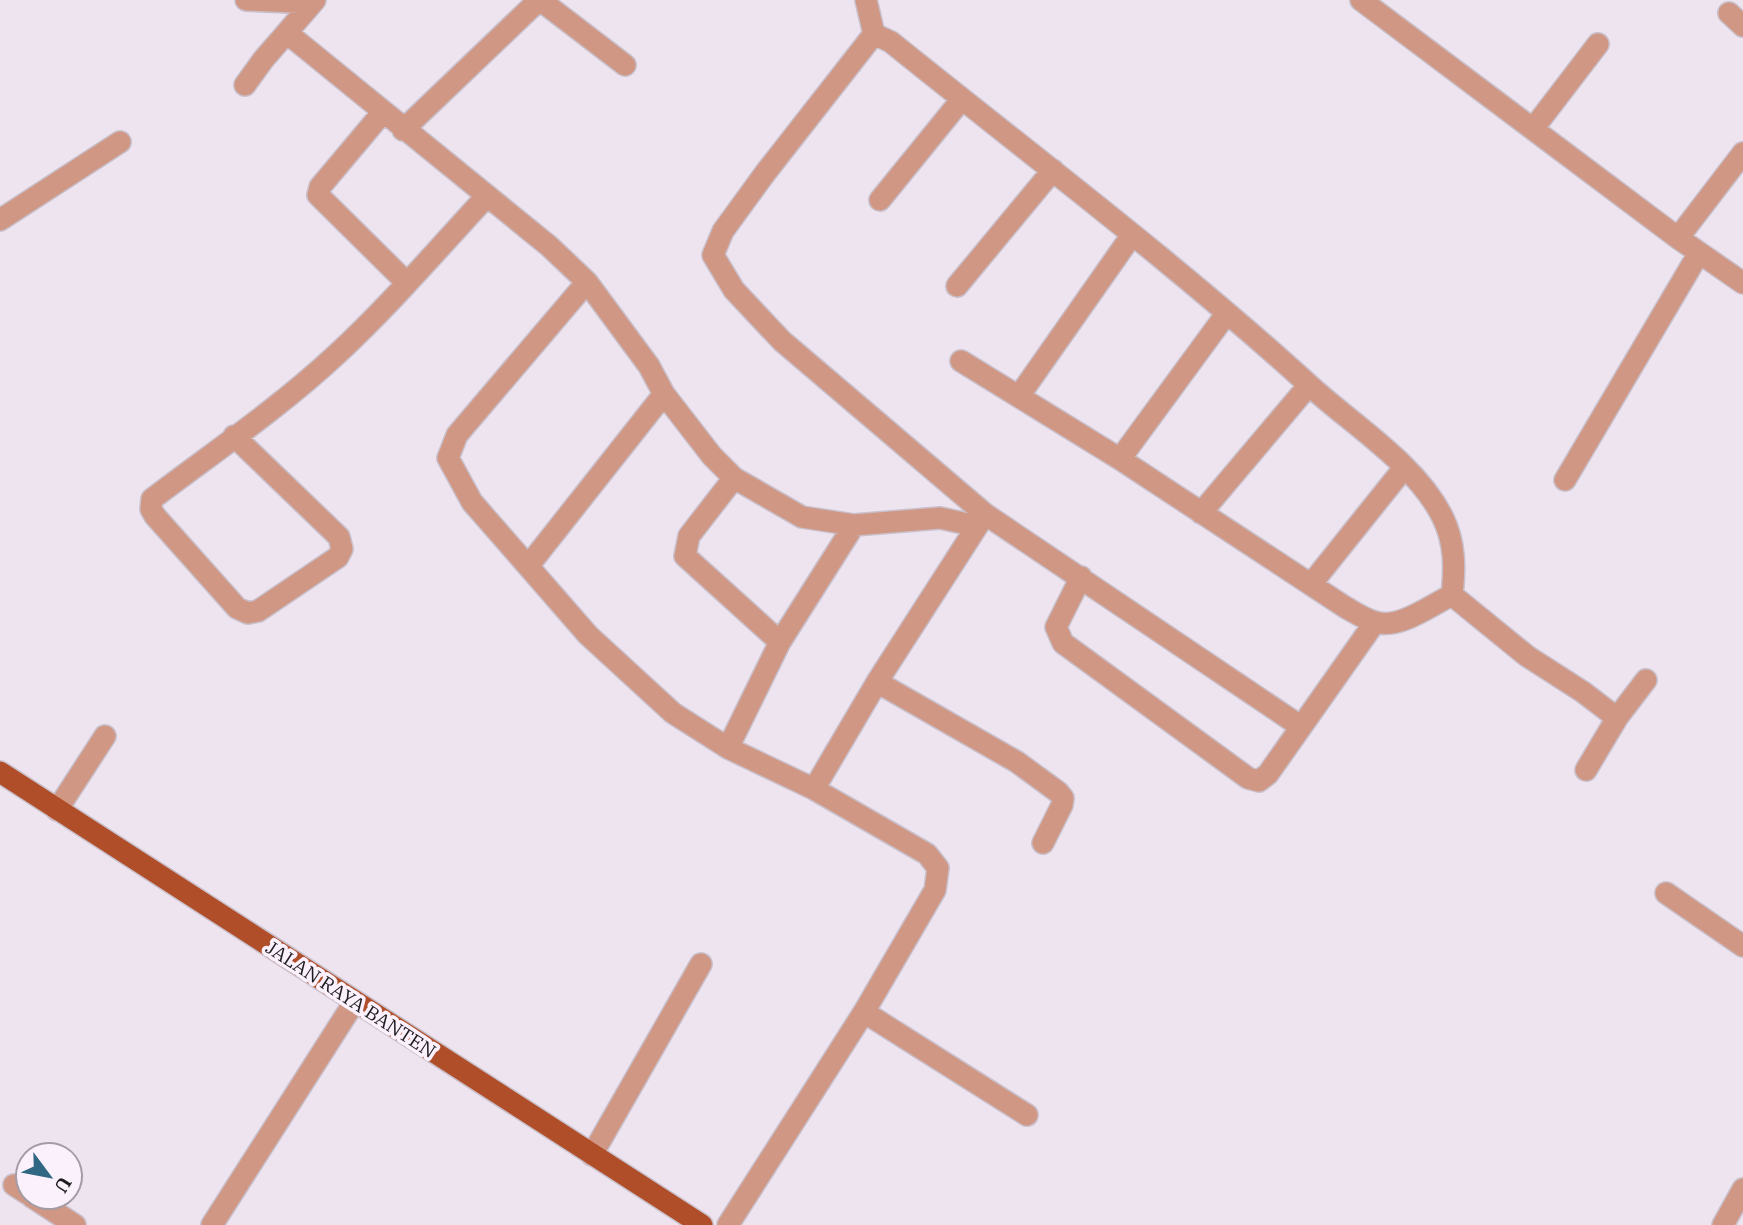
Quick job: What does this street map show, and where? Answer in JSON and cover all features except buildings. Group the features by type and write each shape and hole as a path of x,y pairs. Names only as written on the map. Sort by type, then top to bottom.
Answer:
{"main road":[{"name":"JALAN RAYA BANTEN","path":"0,772 354,1004 702,1225"}],"street":[{"path":"246,0 313,1"},
{"path":"403,130 539,0 625,65"},
{"path":"866,0 874,34"},
{"path":"1361,0 1678,238 1743,283"},
{"path":"245,85 313,1"},
{"path":"288,33 403,130 549,246 587,282 649,366 664,394 712,456 734,478 802,517 854,526 940,519 981,520"},
{"path":"874,34 891,42 1053,170 1227,313 1404,468 1443,518 1454,548 1452,595"},
{"path":"874,34 766,172 723,232 713,256 734,290 782,341 981,520 1081,577 1300,726"},
{"path":"1533,129 1598,44"},
{"path":"880,200 962,99"},
{"path":"383,112 320,187 318,195 406,282"},
{"path":"0,220 120,142"},
{"path":"1678,238 1743,153"},
{"path":"957,286 1053,170"},
{"path":"234,436 339,537 342,548 338,557 258,611 248,612 237,608 151,509 152,499 234,436 285,401 338,354 486,197"},
{"path":"1019,397 1132,235"},
{"path":"1565,481 1699,253"},
{"path":"587,282 457,435 448,458 472,502 599,645 673,713 728,748 814,789 927,854 938,868 935,890 864,1012 728,1225"},
{"path":"1120,459 1227,313"},
{"path":"961,360 1120,459 1345,607 1375,622 1387,624 1404,620 1452,595"},
{"path":"1201,513 1309,385"},
{"path":"529,565 664,394"},
{"path":"1312,583 1404,468"},
{"path":"734,478 690,536 685,556 780,642"},
{"path":"814,789 877,682 981,520"},
{"path":"728,748 780,642 854,526"},
{"path":"1081,577 1056,627 1063,643 1248,778 1259,781 1268,774 1375,622"},
{"path":"1452,595 1527,656 1583,692 1616,718"},
{"path":"1586,770 1616,718 1646,680"},
{"path":"877,682 1017,762 1058,792 1063,798 1062,806 1043,843"},
{"path":"57,810 105,736"},
{"path":"1666,893 1743,946"},
{"path":"592,1155 701,964"},
{"path":"212,1225 354,1004"},
{"path":"864,1012 1027,1115"},
{"path":"1723,1225 1743,1189"},
{"path":"54,1211 75,1225"}]}
